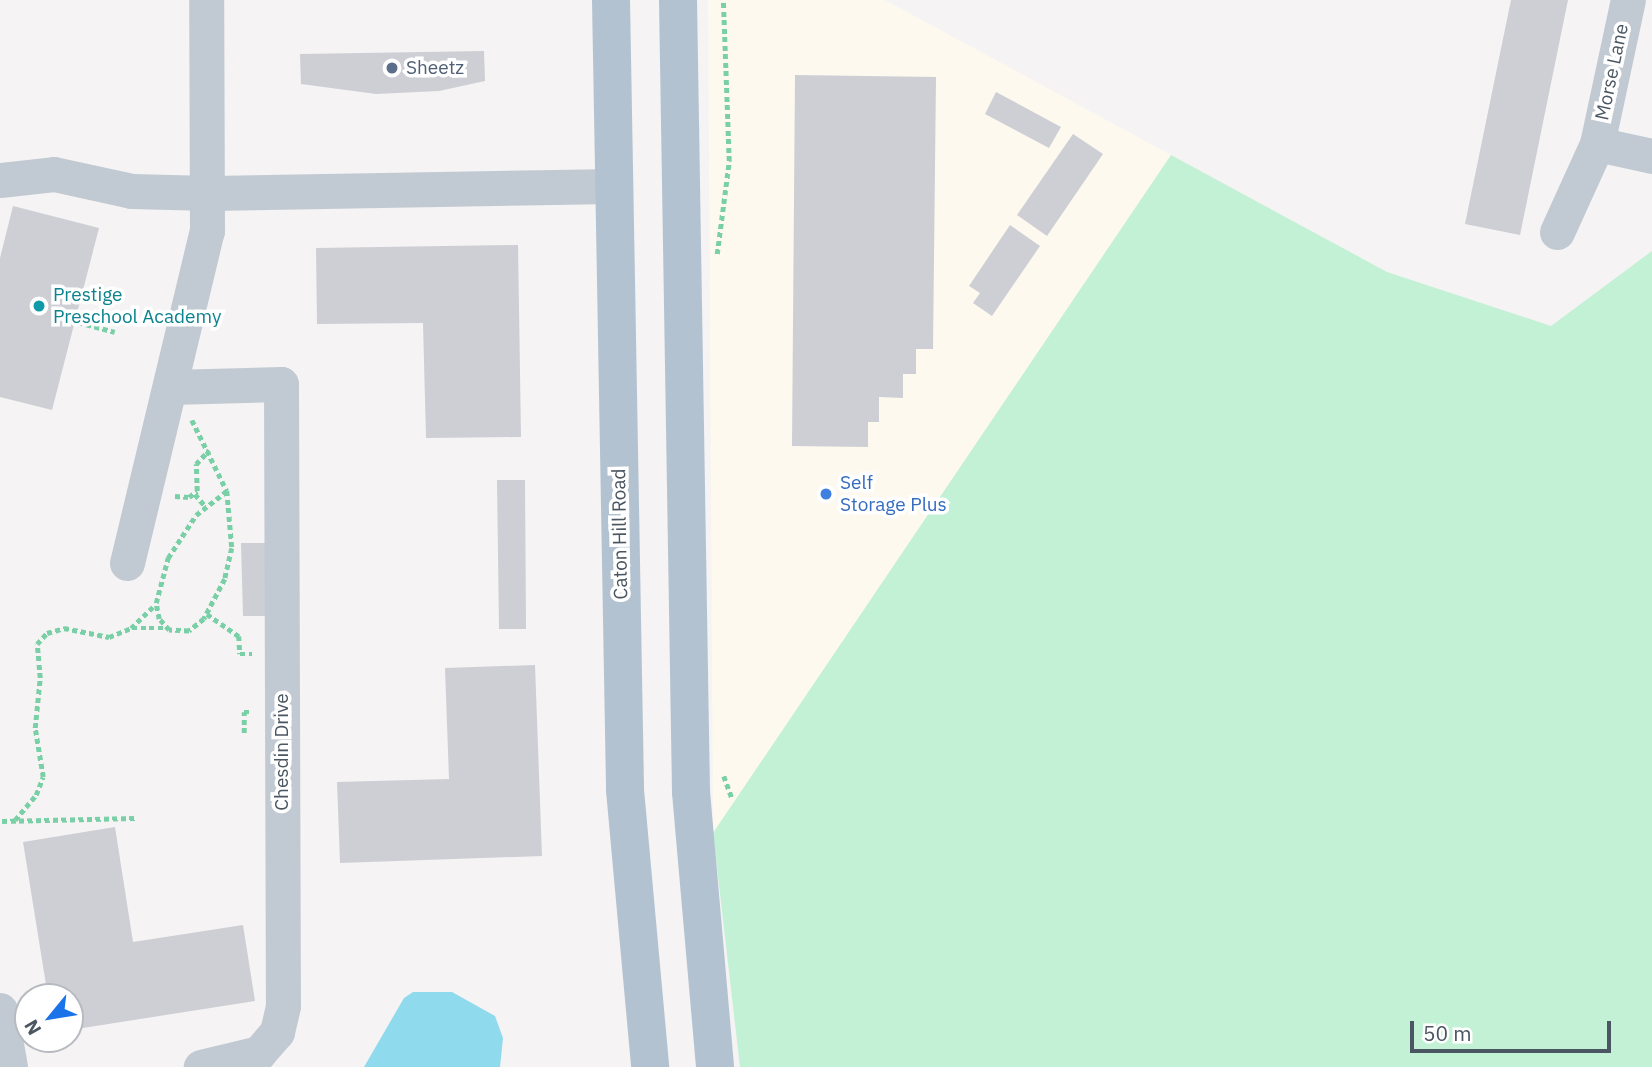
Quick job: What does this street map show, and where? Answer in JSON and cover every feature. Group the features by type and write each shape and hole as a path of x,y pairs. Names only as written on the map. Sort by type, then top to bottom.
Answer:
{"main road":[{"name":"Caton Hill Road","path":"611,0 625,790 650,1067"},
{"path":"678,0 691,792 715,1067"}],"street":[{"path":"127,563 207,231 210,194 206,0"},
{"name":"Morse Lane","path":"1557,232 1597,144 1628,0"},
{"path":"1597,144 1652,156"},
{"path":"0,180 54,174 131,191 210,194 614,186"},
{"name":"Chesdin Drive","path":"170,387 281,384 283,1006 277,1032 266,1048 251,1058 201,1067"},
{"path":"0,1010 10,1067"}],"path":[{"path":"715,269 729,162 723,0"},
{"path":"78,322 115,332"},
{"path":"15,820 33,800 43,777 35,727 40,678 37,644 47,633 64,628 82,628 106,638 131,628 166,628 177,633 189,631 207,614 225,579 232,548 227,491 192,420"},
{"path":"195,494 200,484 196,464 209,450"},
{"path":"131,628 156,603 168,558 183,531 206,507 227,491"},
{"path":"170,495 195,494"},
{"path":"195,494 206,507"},
{"path":"156,603 166,628"},
{"path":"207,614 239,636 240,654 261,657"},
{"path":"244,733 244,712 259,712"},
{"path":"2,821 135,818"}],"shaded area":[{"name":"Self Storage Plus","path":"708,0 885,0 1171,155 713,833"}],"green space":[{"path":"1171,155 1387,272 1551,326 1652,251 1652,1067 740,1067 713,833"}],"water":[{"path":"413,992 452,992 495,1016 503,1038 500,1067 364,1067 404,998"}],"building":[{"path":"1511,0 1568,0 1520,235 1465,224"},
{"name":"Sheetz","path":"484,51 485,81 439,91 376,94 301,84 300,54"},
{"path":"795,75 936,77 933,349 916,349 916,374 903,374 903,398 879,397 879,422 868,422 868,447 792,446"},
{"path":"996,92 1061,127 1049,148 985,114"},
{"path":"1073,134 1103,154 1047,236 1017,215"},
{"name":"Prestige Preschool Academy","path":"13,206 99,228 52,410 0,397 0,258"},
{"path":"1010,225 1040,246 992,316 973,303 980,293 969,286"},
{"path":"518,245 521,437 426,438 423,323 317,324 316,248"},
{"path":"497,480 525,480 526,629 499,629"},
{"path":"241,543 270,543 271,616 243,616"},
{"path":"535,665 542,856 340,863 337,782 449,779 445,668"},
{"path":"115,827 133,942 243,925 255,1001 84,1028 84,983 46,983 23,842"}],"place":[{"name":"Sheetz","path":"392,68"},
{"name":"Prestige Preschool Academy","path":"39,306"},
{"name":"Self Storage Plus","path":"826,494"}]}
